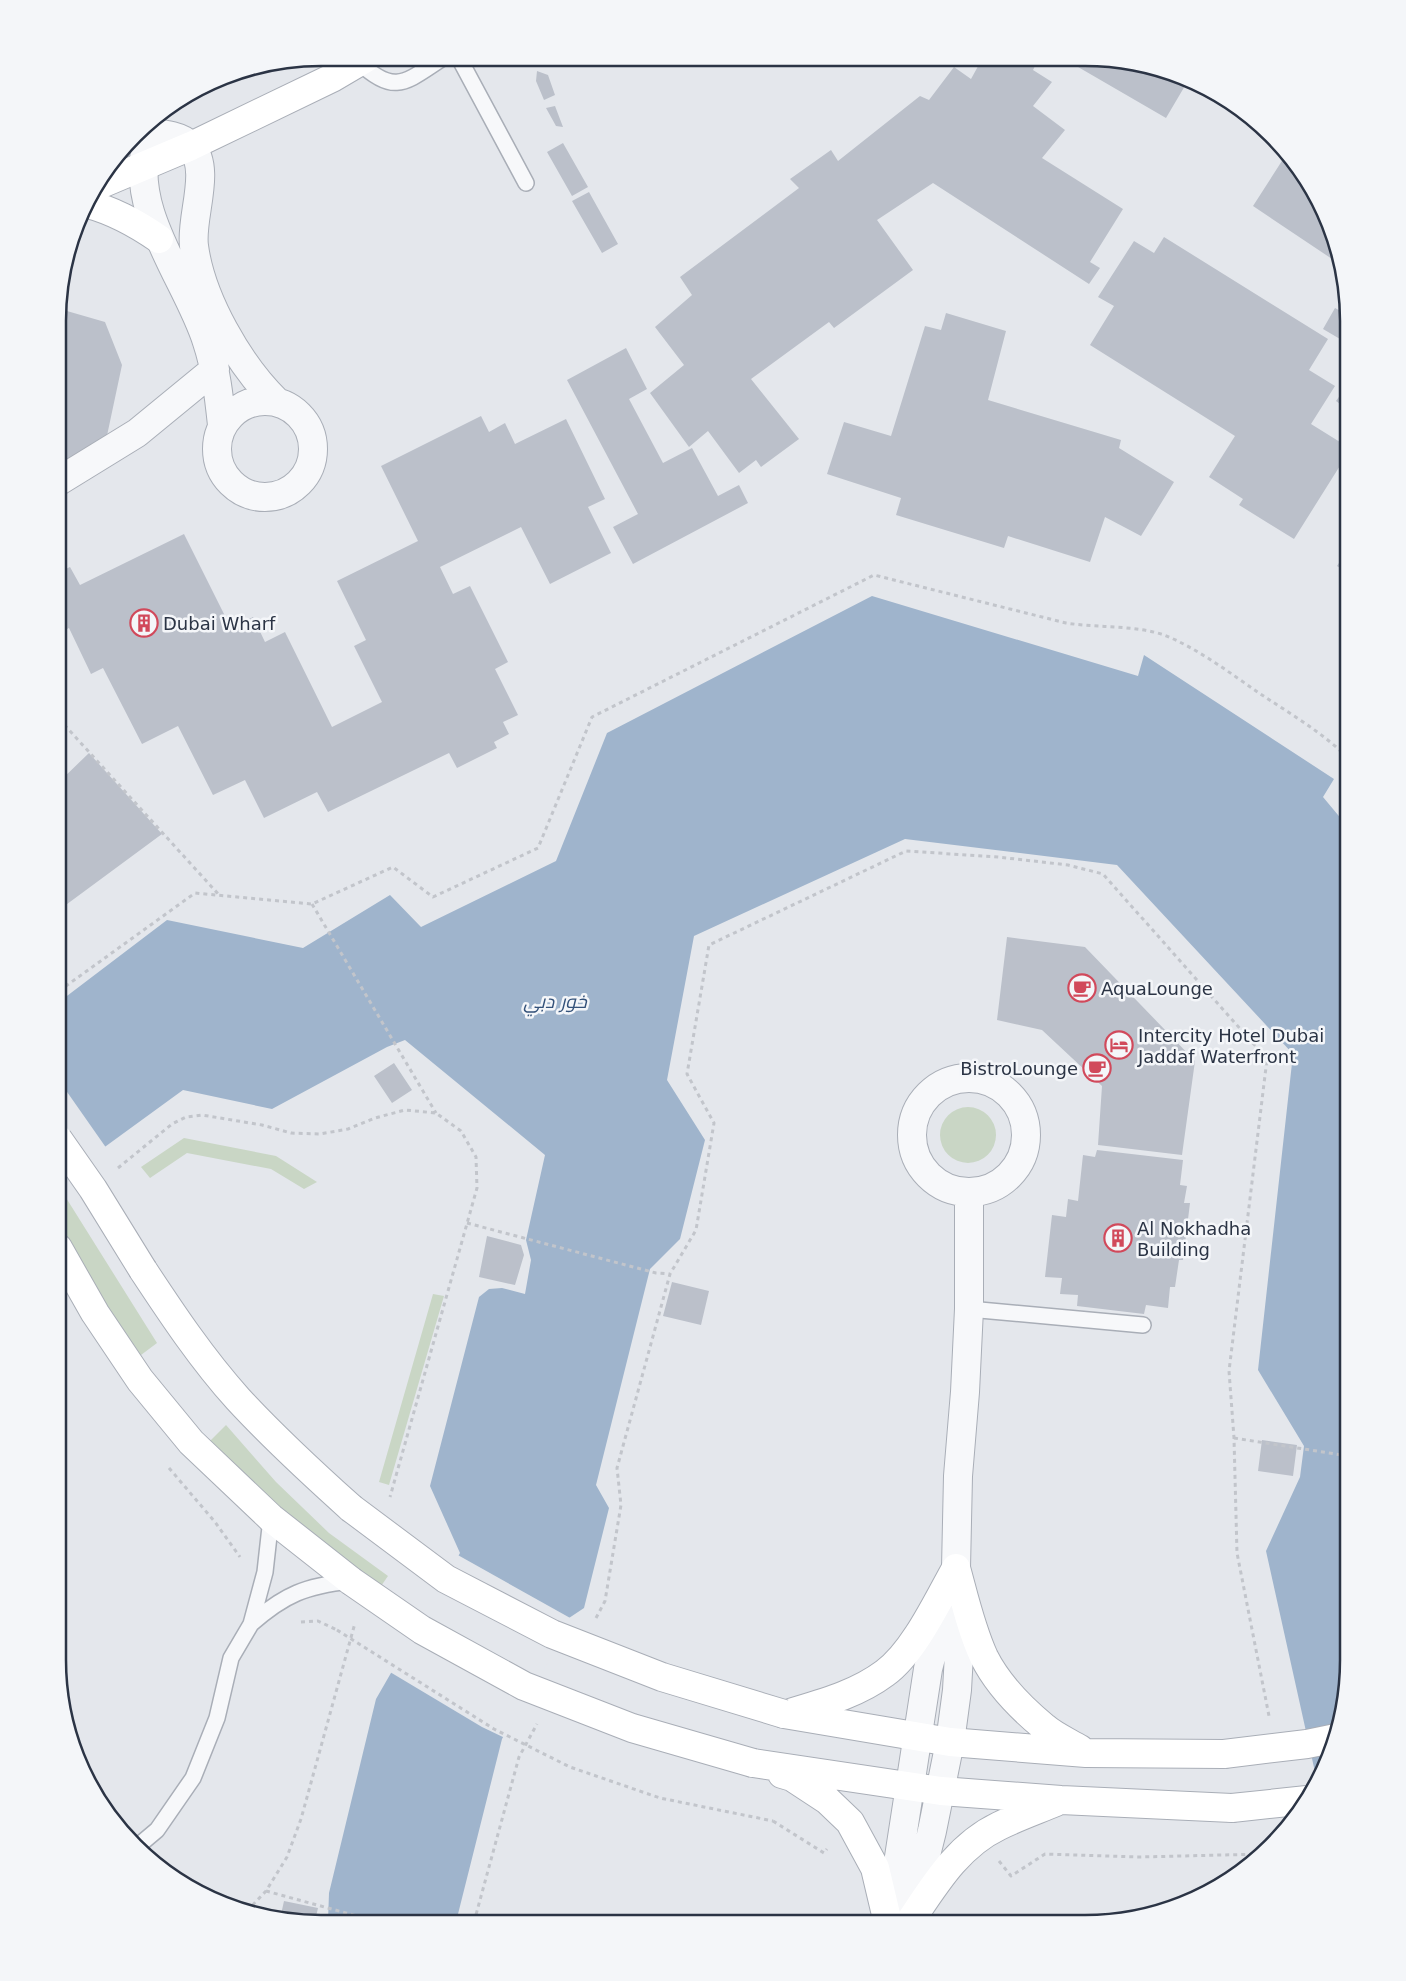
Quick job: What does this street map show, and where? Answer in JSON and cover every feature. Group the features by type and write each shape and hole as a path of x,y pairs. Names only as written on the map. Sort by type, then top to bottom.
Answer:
{"street":[{"path":"107,182 191,146 332,78 352,66"},
{"path":"154,128 182,139 191,146 198,159 200,188 194,223 194,244 197,265 217,337 215,369 222,425"},
{"path":"149,133 144,167 148,203 159,238 183,284 217,337 262,388 277,402 294,410 306,424 312,441 312,460 305,477 292,490 275,497 256,498 239,491 225,478 217,462 216,443 222,425 232,413 246,405 261,401 277,402"},
{"path":"94,206 114,212 138,224 159,238"},
{"path":"66,477 137,433 215,369"},
{"path":"968,1078 990,1081 1009,1093 1022,1112 1027,1134 1023,1156 1011,1175 992,1188 969,1193 948,1189 929,1177 916,1158 911,1136 915,1114 927,1095 946,1082 968,1078"},
{"path":"66,1150 93,1189 187,1337 237,1398 292,1456 351,1508 446,1579 552,1634 662,1678 784,1714 950,1742 1086,1753 1224,1754 1327,1740"},
{"path":"907,1915 921,1875 941,1791 957,1690 960,1636 956,1568 958,1476 965,1392 969,1193"},
{"path":"66,1262 96,1314 140,1380 191,1442 272,1518 350,1581 422,1630 524,1686 632,1728 753,1763 792,1777 827,1800 850,1822 875,1868 886,1915"},
{"path":"784,1714 842,1697 885,1673 904,1655 956,1568"},
{"path":"894,1915 897,1870 928,1669 936,1634 956,1568"},
{"path":"956,1568 984,1657 1000,1680 1011,1695 1045,1728 1086,1753"},
{"path":"753,1763 941,1791 1061,1800 1232,1808 1298,1801"},
{"path":"914,1915 942,1874 959,1855 979,1838 998,1826 1061,1800"}],"lane":[{"path":"366,66 374,77 387,82 398,83 409,80 431,66"},
{"path":"463,66 526,183"},
{"path":"968,1309 1143,1325"},
{"path":"143,1842 157,1830 193,1778 217,1718 231,1658 251,1624 265,1572 272,1518"},
{"path":"251,1624 272,1606 296,1592 322,1584 350,1581"}],"path":[{"path":"66,986 195,894 312,904 393,867 433,898 538,848 592,717 874,575 1066,623 1091,627 1138,629 1164,636 1214,662 1320,734 1340,751"},
{"path":"66,727 221,896"},
{"path":"591,1626 604,1602 621,1505 617,1468 670,1274 696,1230 714,1123 687,1074 709,945 906,851 998,857 1068,865 1103,874 1268,1059 1229,1371 1234,1438 1237,1553 1269,1716"},
{"path":"312,904 436,1113 461,1131 476,1157 477,1188 389,1503"},
{"path":"111,1174 172,1124 186,1117 202,1115 262,1125 291,1133 320,1134 348,1129 375,1118 405,1110 436,1113"},
{"path":"467,1223 656,1273 670,1274"},
{"path":"1234,1438 1340,1455"},
{"path":"166,1465 215,1522 243,1560"},
{"path":"252,1905 266,1891 287,1857 301,1819 357,1618"},
{"path":"300,1622 318,1621 337,1630 494,1729 570,1767 660,1798 773,1821"},
{"path":"476,1915 519,1757 542,1716"},
{"path":"1208,1855 1250,1854"},
{"path":"266,1891 353,1915"}],"green space":[{"path":"968,1107 979,1109 988,1115 994,1124 996,1135 994,1146 988,1155 979,1161 968,1163 957,1161 948,1155 942,1146 940,1135 942,1124 948,1115 957,1109"},
{"path":"184,1138 276,1156 317,1182 304,1189 271,1169 187,1153 150,1178 141,1167"},
{"path":"66,1198 157,1343 141,1355 115,1319 66,1240"},
{"path":"433,1294 444,1296 389,1485 379,1482"},
{"path":"226,1425 276,1482 329,1533 388,1576 379,1589 333,1563 210,1441"}],"water":[{"name":"خور دبي","path":"872,596 1138,676 1144,655 1334,779 1323,797 1340,817 1340,1660 1335,1710 1326,1742 1315,1770 1266,1551 1300,1477 1304,1446 1258,1370 1293,1054 1117,865 905,839 694,936 667,1080 705,1140 680,1239 650,1269 596,1485 609,1508 584,1608 569,1618 502,1739 458,1915 328,1915 329,1893 376,1699 460,1553 430,1486 479,1297 489,1289 502,1288 525,1294 531,1260 526,1240 545,1155 405,1040 387,1047 272,1109 183,1090 66,1175 66,997 167,920 303,948 390,895 421,927 556,861 607,733"}],"pier":[{"path":"66,1090 107,1149 66,1178"},
{"path":"456,1554 572,1619 505,1738 482,1727 390,1672"}],"building":[{"path":"978,66 1035,66 1033,70 1052,82 1033,106 1065,130 1042,158 1123,209 1090,262 1100,268 1089,284 933,183 877,220 913,270 834,328 829,322 751,379 799,439 761,467 756,460 739,473 708,431 689,447 650,393 684,365 655,327 692,295 680,277 799,188 790,179 831,150 838,161 920,96 929,100 954,67 971,79"},
{"path":"1076,66 1118,68 1135,71 1184,87 1166,118"},
{"path":"537,71 548,75 555,95 544,100 536,81"},
{"path":"555,106 563,127 556,126 546,108"},
{"path":"563,143 588,187 572,196 547,152"},
{"path":"1282,160 1306,194 1320,223 1332,259 1253,206"},
{"path":"589,192 618,244 602,253 572,201"},
{"path":"1164,237 1328,339 1309,370 1335,386 1311,424 1340,442 1340,466 1294,539 1239,505 1243,499 1209,477 1235,436 1090,345 1114,306 1098,297 1134,241 1154,253"},
{"path":"1335,308 1339,310 1340,339 1323,329"},
{"path":"67,311 105,322 122,365 105,445 66,461"},
{"path":"946,313 1006,331 988,400 1121,440 1119,448 1174,482 1141,536 1105,517 1090,562 1008,536 1004,548 896,515 901,498 827,474 844,422 891,436 925,326 941,330"},
{"path":"626,348 647,389 629,399 663,463 692,448 718,496 739,485 748,503 633,564 613,527 638,514 567,380"},
{"path":"1340,395 1340,404 1336,401"},
{"name":"Dubai Wharf","path":"481,416 489,432 505,423 515,444 566,419 605,499 588,507 611,553 550,584 521,527 440,567 453,594 470,586 508,662 495,669 518,715 503,722 509,734 494,742 497,748 457,768 449,753 328,812 317,792 264,818 245,780 213,795 178,726 142,744 103,668 91,674 69,628 66,630 66,569 70,567 80,585 184,534 231,628 253,617 265,642 285,632 332,727 382,702 354,646 366,640 337,581 418,541 381,466"},
{"path":"89,753 162,834 66,905 66,775"},
{"name":"Intercity Hotel Dubai Jaddaf Waterfront","path":"1007,937 1085,947 1195,1061 1182,1155 1098,1145 1102,1086 1042,1030 997,1020"},
{"path":"394,1063 412,1090 392,1103 374,1076"},
{"name":"Al Nokhadha Building","path":"1097,1150 1183,1160 1180,1185 1187,1186 1184,1203 1190,1203 1183,1260 1179,1260 1175,1287 1170,1287 1168,1308 1146,1305 1144,1314 1077,1306 1078,1295 1060,1294 1062,1278 1045,1277 1052,1215 1066,1217 1068,1199 1078,1201 1083,1155 1095,1157"},
{"path":"487,1236 521,1245 524,1255 515,1285 479,1277"},
{"path":"672,1282 709,1291 701,1325 663,1316"},
{"path":"1262,1440 1297,1445 1293,1476 1258,1471"},
{"path":"284,1901 318,1908 316,1915 282,1912"}],"place":[{"name":"Dubai Wharf","path":"144,623"},
{"name":"AquaLounge","path":"1082,988"},
{"name":"Intercity Hotel Dubai Jaddaf Waterfront","path":"1119,1045"},
{"name":"BistroLounge","path":"1097,1068"},
{"name":"Al Nokhadha Building","path":"1118,1238"}]}
